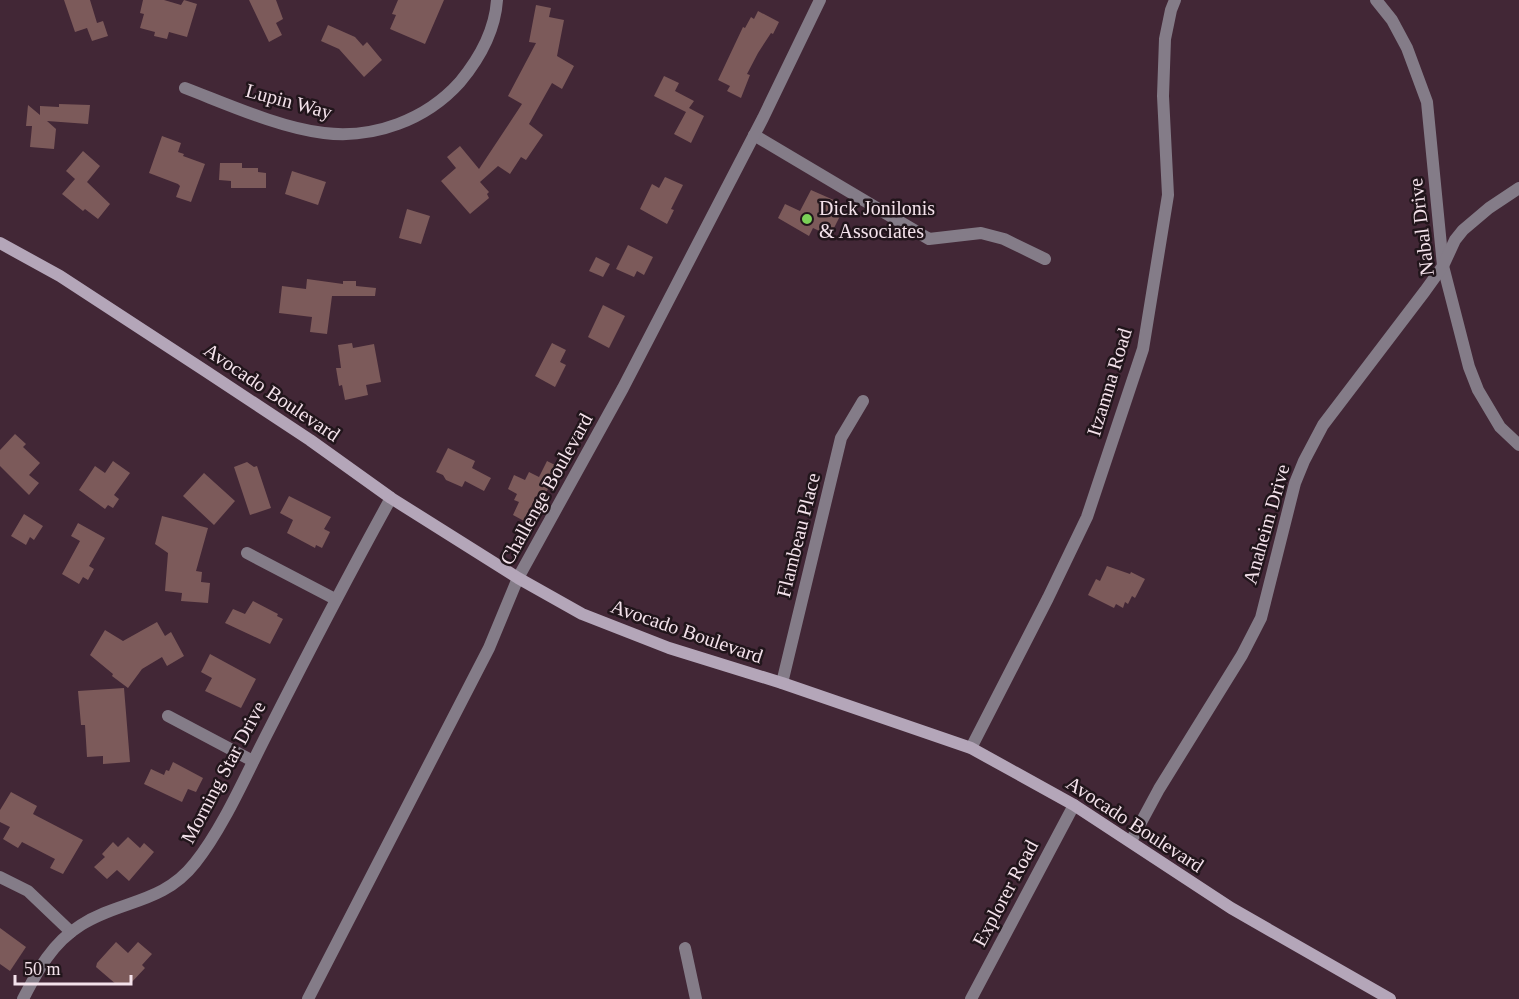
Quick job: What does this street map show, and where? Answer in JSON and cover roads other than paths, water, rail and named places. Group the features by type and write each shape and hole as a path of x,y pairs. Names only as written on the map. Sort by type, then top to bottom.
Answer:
{"main road":[{"name":"Avocado Boulevard","path":"0,243 60,276 310,440 391,498 519,578 582,614 669,648 782,683 971,748 1074,805 1231,908 1390,999"}],"street":[{"name":"Lupin Way","path":"185,88 267,119 322,133 358,134 376,131 418,115 454,88 476,60 485,44 492,27 497,0"},
{"name":"Challenge Boulevard","path":"308,999 489,648 519,578 612,408 754,135 820,0"},
{"name":"Itzamna Road","path":"971,748 1048,598 1086,517 1143,349 1168,195 1163,96 1165,39 1175,0"},
{"name":"Nabal Drive","path":"1376,0 1392,20 1407,48 1427,102 1443,266 1469,367 1478,390 1500,427 1519,445"},
{"path":"754,135 929,239 981,233 1004,238 1045,259"},
{"name":"Anaheim Drive","path":"1131,841 1159,789 1242,655 1261,618 1295,483 1323,424 1443,266 1462,230 1519,188"},
{"name":"Flambeau Place","path":"782,683 841,438 864,400"},
{"name":"Morning Star Drive","path":"23,999 42,963 71,932 92,919 144,900 174,885 195,864 210,842 335,599 391,498"},
{"path":"247,553 335,599"},
{"path":"168,716 253,761"},
{"name":"Explorer Road","path":"971,999 1074,805"},
{"path":"0,877 28,891 71,932"},
{"path":"685,948 696,999"}],"place":[{"name":"Dick Jonilonis & Associates","path":"807,219"}]}
